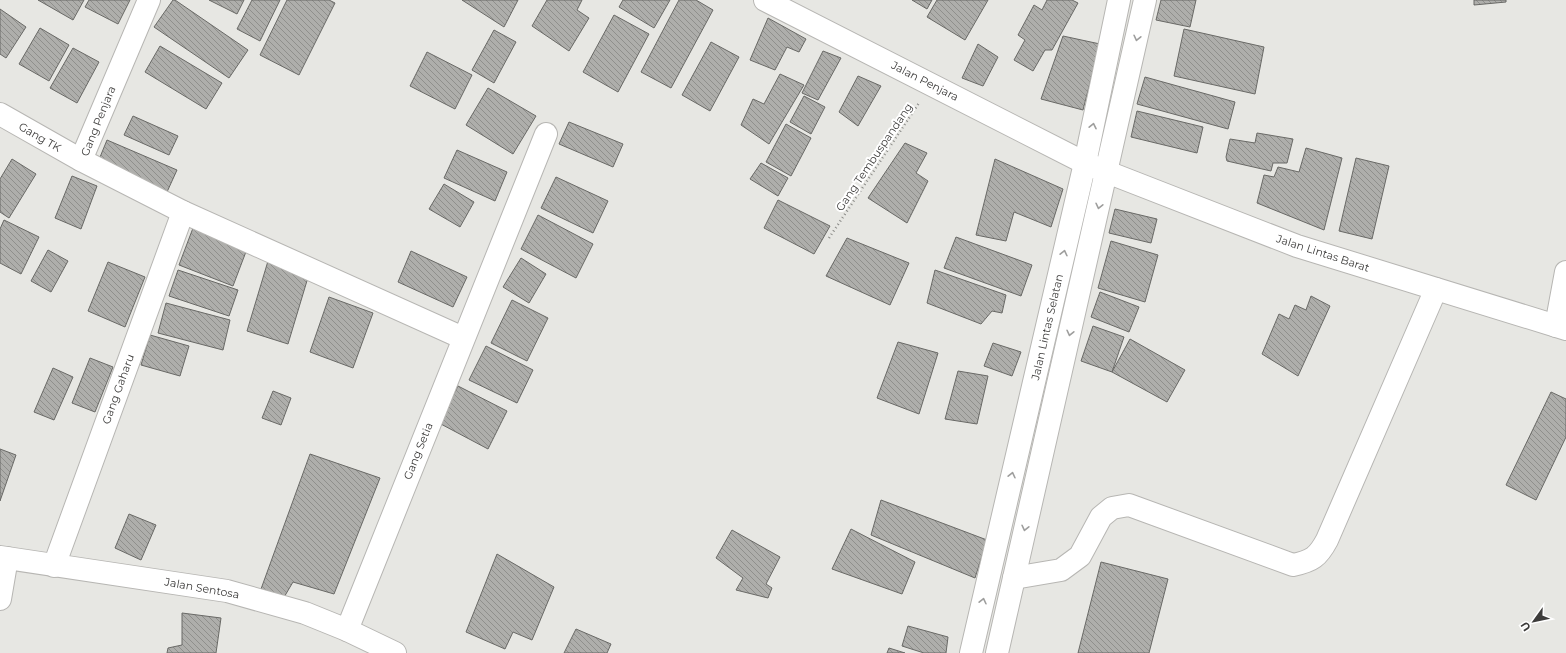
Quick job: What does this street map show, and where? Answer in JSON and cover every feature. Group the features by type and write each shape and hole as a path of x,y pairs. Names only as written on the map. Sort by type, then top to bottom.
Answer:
{"main road":[{"name":"Gang Penjara","path":"149,0 81,160 183,212 463,338"},
{"name":"Jalan Penjara","path":"765,0 1085,163"},
{"name":"Jalan Lintas Selatan","path":"971,653 1085,163 1119,0"},
{"path":"997,653 1145,0"},
{"name":"Gang TK","path":"0,114 81,160"},
{"name":"Gang Setia","path":"347,630 489,272 546,134"},
{"name":"Jalan Lintas Barat","path":"1085,163 1297,246 1561,328"},
{"name":"Gang Gaharu","path":"54,566 183,212"},
{"path":"1561,328 1566,272"},
{"path":"1014,578 1061,570 1080,556 1101,517 1112,508 1129,505 1294,566 1308,562 1319,554 1327,540 1436,289"},
{"path":"0,599 3,557"},
{"name":"Jalan Sentosa","path":"3,557 54,566 227,591 305,613 347,630 395,653"},
{"path":"978,622 1002,629"}],"path":[{"name":"Gang Tembuspandang","path":"829,238 932,84"}],"building":[{"path":"38,0 84,0 73,20"},
{"path":"89,0 130,0 118,24 85,7"},
{"path":"173,0 248,50 229,78 154,27"},
{"path":"209,0 244,0 237,14"},
{"path":"252,0 280,0 260,41 237,29"},
{"path":"287,0 329,0 335,3 299,75 260,55"},
{"path":"462,0 518,0 504,27"},
{"path":"547,0 582,0 577,10 589,18 569,51 532,26"},
{"path":"623,0 670,0 654,28 619,7"},
{"path":"679,0 696,0 713,10 671,88 641,72"},
{"path":"912,0 932,0 927,9"},
{"path":"937,0 988,0 965,40 927,17"},
{"path":"1047,0 1072,0 1078,3 1052,50 1045,50 1033,71 1014,60 1025,40 1018,35 1034,5 1042,10"},
{"path":"1161,0 1196,0 1190,27 1156,20"},
{"path":"1474,0 1506,0 1506,2 1474,5"},
{"path":"0,9 26,27 6,58 0,54"},
{"path":"614,15 649,34 618,92 583,72"},
{"path":"768,18 806,39 799,52 787,47 775,70 750,60"},
{"path":"40,28 69,45 49,81 19,64"},
{"path":"1184,29 1264,47 1255,94 1174,76"},
{"path":"494,30 516,42 494,83 472,70"},
{"path":"1063,36 1100,44 1083,110 1041,99"},
{"path":"711,42 739,57 710,111 682,95"},
{"path":"978,44 998,57 983,86 962,78"},
{"path":"160,46 222,83 206,109 145,72"},
{"path":"73,48 99,62 77,103 50,88"},
{"path":"823,51 841,58 818,100 802,93"},
{"path":"427,52 472,75 455,109 410,86"},
{"path":"780,74 804,85 769,144 741,125 753,99 764,104"},
{"path":"858,76 881,86 858,126 839,112"},
{"path":"1145,77 1235,102 1228,129 1137,104"},
{"path":"488,88 536,116 513,154 466,125"},
{"path":"804,96 825,107 811,134 790,122"},
{"path":"1137,111 1203,127 1197,153 1131,137"},
{"path":"133,116 178,136 169,155 124,135"},
{"path":"569,122 623,144 613,167 559,144"},
{"path":"786,124 811,138 791,176 766,162"},
{"path":"1257,133 1293,139 1287,163 1273,163 1271,171 1227,161 1226,157 1230,139 1255,143"},
{"path":"107,140 177,170 167,192 98,162"},
{"path":"905,143 927,153 916,173 928,181 907,223 868,198"},
{"path":"1306,148 1342,158 1324,230 1257,203 1264,175 1274,177 1278,167 1299,172"},
{"path":"457,150 507,172 495,201 444,178"},
{"path":"1356,158 1389,166 1372,239 1339,231"},
{"path":"12,159 36,174 9,218 0,212 0,179"},
{"path":"995,159 1063,189 1051,227 1014,212 1006,241 976,235"},
{"path":"761,163 788,178 778,196 750,179"},
{"path":"72,176 97,186 81,229 55,218"},
{"path":"556,177 608,201 593,233 541,208"},
{"path":"444,184 474,202 460,227 429,209"},
{"path":"778,200 830,226 814,254 764,228"},
{"path":"1115,209 1157,219 1151,243 1109,233"},
{"path":"538,215 593,244 576,278 521,249"},
{"path":"4,220 39,237 21,274 0,263 0,229"},
{"path":"193,228 247,249 233,286 179,265"},
{"path":"956,237 1032,265 1021,296 944,268"},
{"path":"847,238 909,263 890,305 826,276"},
{"path":"1111,241 1158,255 1145,302 1098,288"},
{"path":"48,250 68,261 51,292 31,281"},
{"path":"411,251 467,277 453,307 398,282"},
{"path":"521,258 546,274 529,303 503,287"},
{"path":"268,261 309,274 288,344 247,331"},
{"path":"108,262 145,277 125,327 88,311"},
{"path":"178,270 238,290 229,316 169,296"},
{"path":"935,270 1006,295 1002,313 992,311 981,324 927,303"},
{"path":"1100,292 1139,307 1129,332 1091,317"},
{"path":"1311,296 1330,306 1298,376 1262,354 1279,314 1289,319 1295,305 1306,310"},
{"path":"329,297 373,313 353,368 310,352"},
{"path":"512,300 548,318 527,361 491,343"},
{"path":"166,303 230,320 223,350 158,333"},
{"path":"1093,326 1124,337 1112,372 1081,361"},
{"path":"150,335 189,346 180,376 141,365"},
{"path":"1130,339 1185,370 1167,402 1112,372"},
{"path":"898,342 938,353 919,414 877,398"},
{"path":"993,343 1021,352 1012,376 984,366"},
{"path":"486,346 533,370 517,403 469,380"},
{"path":"90,358 113,367 95,412 72,403"},
{"path":"53,368 73,377 54,420 34,412"},
{"path":"958,371 988,376 977,424 945,419"},
{"path":"458,386 507,411 488,449 439,423"},
{"path":"273,391 291,398 281,425 262,418"},
{"path":"1551,392 1566,399 1566,437 1536,500 1506,485"},
{"path":"0,449 16,455 0,501"},
{"path":"310,454 380,478 334,594 293,582 283,599 261,589"},
{"path":"881,500 987,540 975,578 871,535"},
{"path":"129,514 156,525 141,560 115,548"},
{"path":"851,529 915,562 902,594 832,569"},
{"path":"732,530 780,557 766,584 772,588 768,598 736,590 743,578 716,558"},
{"path":"497,554 554,587 532,640 513,632 505,649 466,632"},
{"path":"1101,562 1168,579 1149,653 1078,653"},
{"path":"182,613 221,618 216,653 167,653 168,648 182,645"},
{"path":"908,626 948,637 946,653 924,653 902,646"},
{"path":"576,629 611,644 607,653 564,653"},
{"path":"889,648 905,653 887,653"}]}
